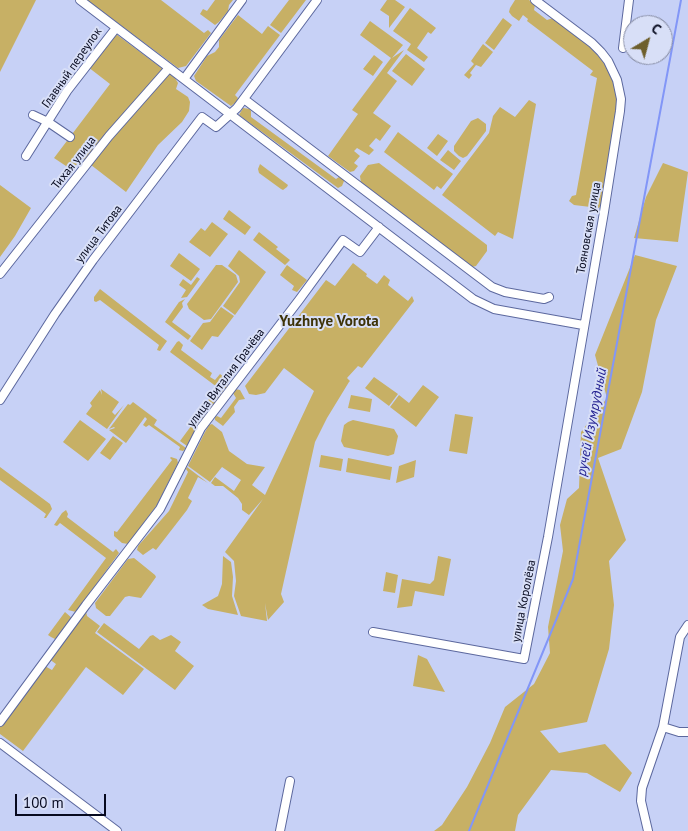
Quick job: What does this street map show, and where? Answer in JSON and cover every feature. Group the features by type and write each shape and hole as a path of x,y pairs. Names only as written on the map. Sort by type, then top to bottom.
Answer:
{"street":[{"path":"80,0 473,299 494,309 583,325"},
{"path":"184,79 242,0"},
{"path":"230,114 244,99 317,0"},
{"name":"Тояновская улица","path":"535,0 592,43 608,61 614,71 620,89 620,105 604,212 566,424"},
{"path":"628,15 630,0"},
{"name":"Главный переулок","path":"26,156 67,91 116,28"},
{"name":"Тихая улица","path":"0,274 109,136 169,68"},
{"path":"244,99 492,287 505,292 544,299 549,297"},
{"name":"улица Титова","path":"0,400 55,314 202,117 216,127 230,114"},
{"path":"33,115 48,122 70,137"},
{"name":"улица Виталия Грачёва","path":"0,722 86,605 160,509 200,428 343,240 360,252 379,227"},
{"name":"улица Королёва","path":"373,632 524,660 548,537 566,424"},
{"path":"648,831 641,801 642,788 663,727 680,637 688,625"},
{"path":"663,727 679,732 688,732"},
{"path":"0,743 117,831"},
{"path":"280,831 290,781"}],"shaded area":[{"path":"0,0 36,0 0,72"},
{"path":"87,0 161,0 204,33 208,30 211,33 186,66 178,68"},
{"path":"215,0 233,0 229,5 228,11 215,25 200,14 203,9 207,11"},
{"path":"289,0 306,0 281,33 270,25"},
{"path":"387,0 395,0 405,7 389,28 389,16 380,10"},
{"path":"515,0 529,0 535,5 534,10 547,20 553,18 592,48 607,67 612,78 617,96 616,111 604,201 599,208 574,205 569,201 572,196 576,195 597,78 590,75 593,71 527,21 528,19 523,15 519,21 512,16 509,12"},
{"path":"410,8 436,28 431,34 428,32 417,48 428,57 424,62 407,50 411,44 393,31"},
{"path":"238,15 262,34 268,26 280,35 235,95 238,98 231,106 196,81 194,76 207,56 215,52 219,47 219,40"},
{"path":"503,18 512,25 494,50 485,43"},
{"path":"370,21 403,45 392,58 404,50 387,73 397,81 373,113 391,126 380,141 376,138 369,146 374,150 369,155 357,148 354,151 360,156 354,163 358,166 354,171 350,172 328,156 358,114 352,110 391,58 360,35"},
{"path":"116,34 175,78 178,83 176,89 188,97 190,102 189,111 182,122 158,145 126,192 82,158 72,170 54,158 110,84 88,67"},
{"path":"483,44 493,52 481,67 476,65 470,73 472,75 469,79 464,75 474,64 471,61"},
{"path":"406,54 425,69 412,86 392,71"},
{"path":"374,55 383,62 373,76 363,69"},
{"path":"529,100 536,104 513,239 498,232 495,236 442,195 489,133 493,116 500,107 515,117"},
{"path":"243,108 250,109 251,117 336,179 339,177 343,179 342,186 338,188 239,115"},
{"path":"478,118 486,124 486,131 467,156 463,158 454,151 454,146 471,121"},
{"path":"398,132 453,174 441,189 437,186 434,190 384,152"},
{"path":"438,134 448,141 437,156 427,148"},
{"path":"448,150 461,161 454,170 440,160"},
{"path":"379,163 487,245 487,251 476,266 472,267 361,183 360,176 368,165"},
{"path":"663,163 688,172 678,242 634,238 646,197"},
{"path":"260,164 288,185 287,187 283,190 259,173"},
{"path":"0,185 31,208 0,257"},
{"path":"229,210 251,227 245,235 223,219"},
{"path":"212,222 228,234 210,257 189,242 201,228 205,231"},
{"path":"259,232 278,247 276,249 290,260 285,265 253,240"},
{"path":"239,250 266,272 235,315 223,306 240,282 239,276 228,266"},
{"path":"179,253 200,269 191,281 170,266"},
{"path":"635,255 677,266 656,320 642,392 621,449 598,458 626,540 609,561 614,605 609,649 587,722 540,731 559,753 605,744 632,773 620,792 587,773 551,770 518,815 515,831 434,831 442,825 467,787 490,743 505,707 534,684 550,653 548,627 563,551 560,525 567,499 579,488 581,432 607,398 595,355"},
{"path":"353,263 377,284 384,275 390,280 388,285 408,301 412,296 414,301 362,368 358,366 347,378 350,381 327,418 315,442 281,594 284,602 268,620 265,603 267,621 241,616 234,596 236,581 234,561 225,552 263,499 249,515 242,510 242,504 238,498 223,486 215,486 211,483 215,477 234,491 241,480 222,467 210,482 188,466 209,425 212,424 222,432 229,451 247,464 265,467 252,485 265,495 314,391 284,368 265,393 249,394 245,386 326,280 335,286"},
{"path":"216,265 222,265 236,275 238,282 211,319 204,320 189,309 187,304"},
{"path":"287,265 307,280 297,292 292,290 294,286 280,275"},
{"path":"197,277 200,279 187,297 181,298 186,290 179,285 183,279 191,285"},
{"path":"100,289 167,341 160,351 157,350 159,345 100,300 94,301 94,297"},
{"path":"185,299 182,303 183,307 172,322 191,336 188,340 165,322 179,302"},
{"path":"221,307 234,316 218,337 212,336 202,350 190,341 203,323 210,322"},
{"path":"179,341 183,345 181,350 212,373 210,377 215,380 220,374 229,381 202,420 197,417 217,387 170,352"},
{"path":"374,377 398,394 389,406 365,388"},
{"path":"423,385 439,397 416,427 390,407 399,395 409,403"},
{"path":"101,389 119,402 112,412 115,415 124,405 107,429 86,414 92,406 90,403 100,390 102,395"},
{"path":"235,389 240,390 245,399 239,400 234,407 235,412 223,426 215,420 215,417 221,418 236,398 233,393"},
{"path":"351,395 372,399 370,412 348,408"},
{"path":"133,402 157,420 154,425 186,448 183,451 179,450 180,447 149,425 146,427 143,425 147,419 145,417 126,443 109,430 115,428 109,429 128,404 130,405"},
{"path":"455,414 473,417 467,454 449,451"},
{"path":"197,418 201,421 187,446 180,441"},
{"path":"80,420 106,439 88,461 63,442"},
{"path":"353,420 394,429 398,436 394,454 388,456 344,447 341,441 344,425"},
{"path":"113,436 123,443 110,460 100,453"},
{"path":"321,455 343,459 341,471 319,467"},
{"path":"171,457 177,459 178,463 157,505 128,544 122,543 114,536 114,531 117,532 172,460"},
{"path":"348,458 392,467 390,480 346,472"},
{"path":"416,460 414,477 396,483 399,466"},
{"path":"0,467 50,504 52,509 46,518 44,518 46,514 0,480"},
{"path":"187,467 208,483 198,477 188,498 192,501 187,510 156,550 153,548 143,555 137,550 138,546 169,511 188,472"},
{"path":"66,510 67,517 113,552 116,549 119,553 76,612 68,610 106,558 60,523 57,526 54,525"},
{"path":"223,556 231,562 233,577 232,596 238,615 208,609 202,605 218,596 222,584"},
{"path":"438,556 451,559 444,596 415,591 412,606 397,608 402,579 430,584 434,580"},
{"path":"134,558 156,577 141,598 125,597 110,616 106,616 96,608 95,603 128,559"},
{"path":"386,572 398,575 395,593 383,591"},
{"path":"86,611 87,616 100,626 95,633 144,669 123,695 86,667 23,751 0,734 0,722 43,665 52,670 56,664 49,659"},
{"path":"65,612 73,619 55,639 48,635"},
{"path":"104,623 139,649 150,636 153,635 160,640 171,635 181,642 175,651 194,666 175,690 97,632"},
{"path":"418,655 427,659 445,692 413,686"}],"waterway":[{"name":"ручей Изумрудный","path":"469,831 573,579 681,0"}],"district":[{"name":"Yuzhnye Vorota","path":"329,322"}]}
